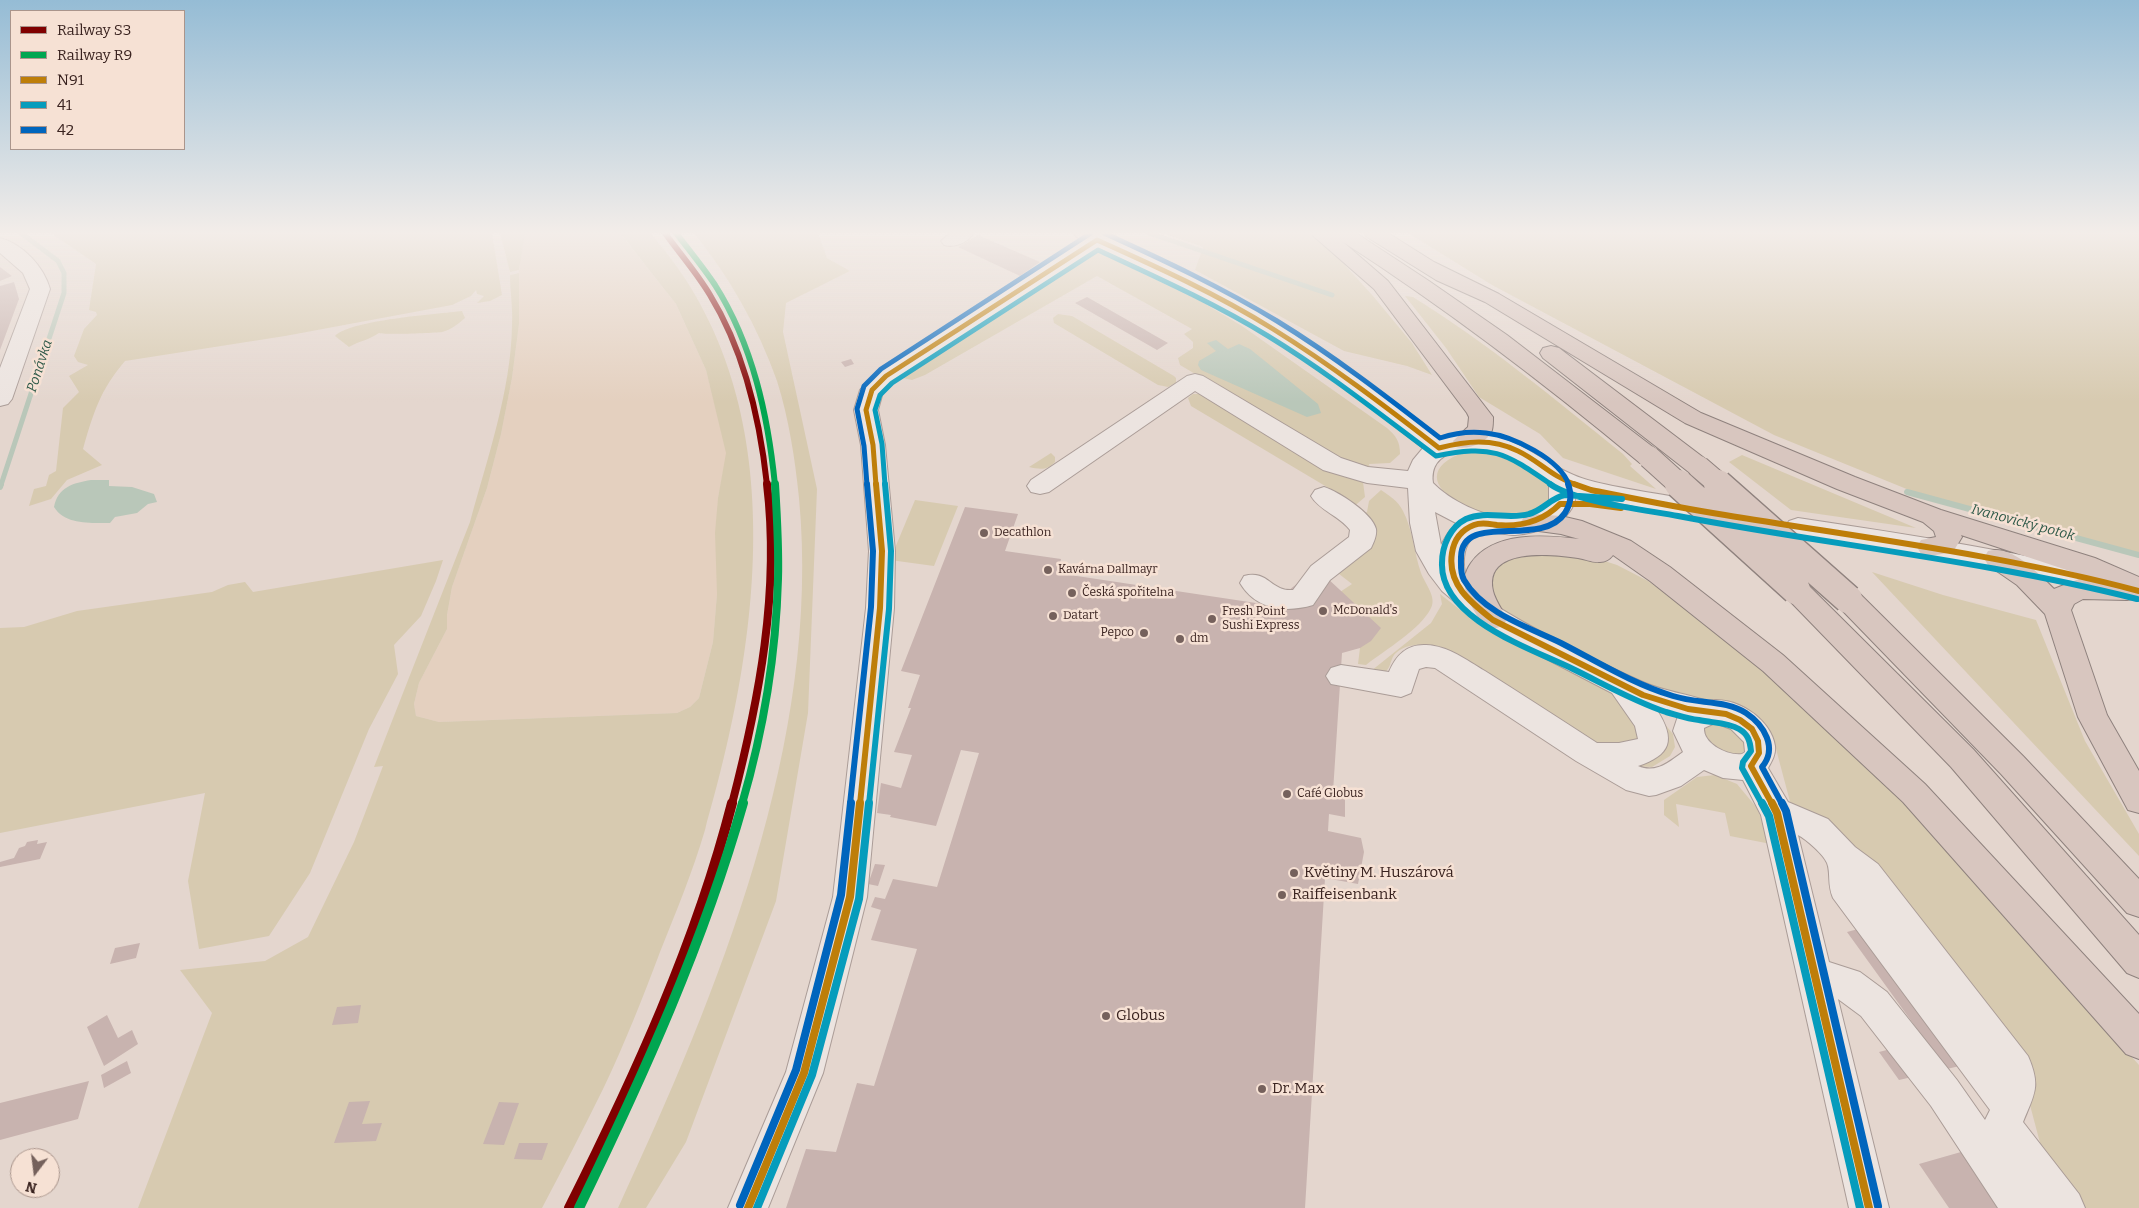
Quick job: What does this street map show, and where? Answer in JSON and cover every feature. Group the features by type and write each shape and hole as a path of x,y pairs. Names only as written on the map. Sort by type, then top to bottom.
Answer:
{"highway":[{"path":"1384,289 1481,417 1480,430 1465,441"},
{"path":"1426,289 1502,341 1570,392 1649,457 1796,590 1962,758 2139,961"},
{"path":"1460,289 1565,363 1698,467 1848,599 2012,764 2139,902"},
{"path":"1474,289 1693,418 1846,483 1932,516 2086,565 2139,590"},
{"path":"1930,547 1944,545 1949,537 1945,526 1932,516"},
{"path":"1533,523 1561,525 1602,538 1660,574 1740,635 1773,663 1914,792 2139,1041"},
{"path":"1493,619 1481,602 1477,588 1479,571 1485,561 1508,548 1552,544 1597,552 1639,570 1715,622 1740,635"},
{"path":"1997,558 2027,578 2057,610 2093,717 2139,800"},
{"path":"2057,610 2063,597 2080,589 2111,588 2139,590"}],"street":[{"path":"0,399 40,289"},
{"path":"748,1208 804,1073 850,897 880,608 882,551 873,445 866,410 872,390 886,376 1012,289"},
{"path":"1200,289 1272,328 1348,380 1439,448"},
{"path":"1040,486 1195,381 1332,464 1367,475 1420,484 1448,508 1484,523 1510,525 1533,523 1549,516 1559,492"},
{"path":"1341,676 1401,685 1403,669 1408,662 1418,657 1436,657 1523,709 1592,756 1623,773 1647,783 1657,782 1673,775 1698,732 1715,711 1738,718 1757,734 1762,752 1758,760 1751,766 1743,768 1727,767 1711,761 1698,732 1650,698 1493,619 1456,587 1441,571 1431,555 1421,508 1420,484 1422,462 1439,448 1465,441 1488,442 1512,449 1559,492 1590,504 1722,515 1590,490 1559,492"},
{"path":"1254,583 1272,600 1292,601 1303,598 1307,588 1316,577 1362,541 1364,529 1355,518 1324,496"},
{"path":"1456,587 1452,568 1453,543 1468,528 1484,523"},
{"path":"1798,527 1997,558 2068,572 2139,590"},
{"path":"1592,756 1635,756 1646,751 1652,744 1654,735 1650,721 1619,683"},
{"path":"1751,766 1777,813 1869,1208"},
{"path":"1777,813 1797,819 1816,829 1844,872 1847,913 2006,1116 2065,1208"},
{"path":"1815,975 1847,984 1874,1004 1944,1094 2022,1208"}],"shaded area":[{"path":"92,289 501,289 502,295 490,301 477,303 484,296 477,294 476,290 471,296 452,305 285,336 125,361 103,392 83,449 102,465 67,480 51,499 29,506 34,489 46,486 49,475 56,471 63,408 79,392 69,376 88,365 78,362 74,356 84,329 97,315 96,312 89,310"},
{"path":"511,289 519,289 519,324 512,378 501,434 487,488 452,587 447,615 447,629 419,683 414,704 416,716 439,722 677,713 690,707 699,698 713,642 717,594 715,533 718,498 726,453 706,370 676,304 664,289 691,289 697,298 728,368 746,443 753,520 751,599 741,678 725,756 705,830 684,891 619,1054 542,1208 138,1208 212,1013 180,970 265,961 308,937 354,842 383,766 374,767 470,522 503,400 511,350"},
{"path":"518,289 664,289 676,304 706,370 727,453 718,498 717,594 713,642 699,698 690,707 677,713 439,722 416,716 414,704 419,683 447,629 447,615 452,587 487,488 501,434 512,378 519,324"},
{"path":"734,289 813,289 786,303 783,332 817,489 808,713 776,901 686,1142 646,1208 618,1208 692,1040 725,953 755,863 778,772 794,681 802,589 799,498 793,454 788,424 777,381 761,341"},
{"path":"1037,289 1074,289 925,375 912,380 903,378 904,374 911,369 961,339 961,335 971,327 981,326"},
{"path":"1121,289 1176,289 1202,302 1242,326 1387,428 1397,439 1400,454 1390,463 1369,464 1370,468 1329,453 1180,365 1178,358 1193,348 1193,342 1184,334 1192,329"},
{"path":"1231,289 1367,289 1412,343 1432,375 1407,366 1344,351"},
{"path":"1500,289 2139,289 2139,554 1914,492 1774,435"},
{"path":"1405,296 1413,297 1441,315 1520,372 1623,454 1632,464 1630,466 1656,489 1563,458 1540,434 1479,397 1446,348"},
{"path":"462,311 465,318 457,325 442,332 379,333 349,347 335,336 344,330 375,322"},
{"path":"1058,314 1072,316 1174,376 1176,383 1168,387 1158,385 1054,323 1053,318"},
{"path":"1216,340 1228,349 1239,344 1250,349 1318,404 1321,413 1307,417 1201,370 1198,365 1199,361 1216,351 1207,343"},
{"path":"1193,394 1200,394 1324,470 1363,482 1365,497 1351,509 1347,499 1191,406 1188,398"},
{"path":"1465,452 1490,454 1518,465 1549,481 1553,497 1530,514 1511,519 1492,519 1475,512 1451,498 1438,484 1439,470 1444,463"},
{"path":"1051,453 1055,457 1055,462 1049,467 1040,469 1029,467"},
{"path":"1742,455 1916,528 1791,510 1729,462"},
{"path":"91,480 109,480 109,486 132,487 154,494 157,502 148,504 137,513 115,517 110,523 79,522 59,513 54,507 56,500 63,490 72,485"},
{"path":"1381,490 1401,507 1423,577 1433,599 1431,608 1419,624 1366,665 1358,664 1360,648 1340,592 1352,584 1334,570 1362,515 1367,512 1369,501"},
{"path":"915,500 958,506 934,566 890,560"},
{"path":"1523,552 1580,553 1617,565 1648,581 1753,658 1895,792 2139,1065 2139,1208 2083,1208 2043,1154 2018,1060 1792,809 1772,734 1757,718 1721,701 1697,701 1645,687 1605,664 1521,624 1497,606 1487,573 1491,566"},
{"path":"443,560 421,616 394,645 398,674 369,729 310,873 269,936 199,949 188,881 205,793 0,833 0,628 24,627 77,611 212,592 228,585 245,582 253,592"},
{"path":"1872,572 1943,595 2036,620 2085,741 2139,834 2139,856"},
{"path":"1440,594 1472,619 1584,675 1621,699 1644,742 1610,748 1593,741 1445,648 1432,645 1404,647 1394,655 1388,669 1384,673 1371,671 1431,623 1442,604"},
{"path":"1657,715 1673,734 1675,747 1670,756 1652,767 1632,766"},
{"path":"1716,722 1725,723 1746,738 1746,750 1739,754 1727,754 1711,744 1703,733 1704,728"},
{"path":"1715,775 1737,784 1757,808 1771,844 1730,836 1725,813 1676,804 1679,827 1664,815 1664,800 1697,777"}],"building":[{"path":"0,289 16,289 19,299 0,350"},
{"path":"1087,297 1168,343 1157,350 1075,303"},
{"path":"851,359 854,364 845,367 841,362"},
{"name":"Globus","path":"965,507 1018,514 1005,551 1061,559 1057,573 1289,608 1289,590 1298,583 1326,577 1381,628 1371,641 1360,648 1342,653 1333,792 1345,794 1345,817 1329,814 1328,831 1361,838 1364,852 1358,884 1325,878 1305,1208 786,1208 806,1149 836,1152 857,1083 874,1086 917,949 871,940 881,910 871,907 875,897 885,899 893,879 937,887 979,753 961,750 936,826 877,813 881,783 901,788 912,755 894,752 911,708 908,708 920,675 901,671"},
{"path":"38,840 37,844 47,842 40,859 0,867 0,862 14,858 19,848 25,846 27,842"},
{"path":"875,864 885,865 878,886 868,884"},
{"path":"1873,925 1977,1062 1899,1080 1879,1052 1925,1040 1847,932"},
{"path":"140,943 136,958 110,964 115,948"},
{"path":"361,1005 358,1023 332,1025 337,1007"},
{"path":"107,1015 118,1038 132,1030 138,1044 104,1066 87,1027"},
{"path":"127,1061 131,1073 104,1088 101,1075"},
{"path":"89,1081 78,1119 0,1140 0,1103"},
{"path":"370,1101 362,1124 382,1123 376,1141 334,1143 349,1102"},
{"path":"499,1102 519,1103 504,1145 483,1144"},
{"path":"519,1143 548,1143 542,1160 514,1159"},
{"path":"1968,1150 2009,1208 1949,1208 1919,1164"}],"waterway":[{"name":"Ponávka","path":"1,485 64,289"},
{"name":"Ivanovický potok","path":"1315,289 1332,295"},
{"name":"Ivanovický potok","path":"1907,492 2139,555"}],"rail line":[{"name":"S3","path":"569,1208 640,1062 707,887 729,815 748,741 762,665 770,589 770,514 762,439 737,350 707,289"},
{"name":"R9","path":"579,1208 659,1038 695,949 727,859 753,766 771,673 778,579 775,485 769,439 764,408 751,363 728,309 717,289"}],"transit line":[{"name":"42","path":"740,1205 796,1070 841,895 871,607 873,551 864,446 857,409 864,386 881,369 1004,289"},
{"name":"N91","path":"748,1208 804,1073 850,897 880,608 882,551 873,445 866,410 872,390 886,376 1020,289"},
{"name":"41","path":"757,1208 812,1075 859,899 889,609 891,551 882,444 875,410 880,395 892,383 1037,289"},
{"name":"41","path":"1184,289 1268,336 1331,378 1436,456 1466,450 1494,452 1514,459 1554,487 1589,499 1721,524 1995,567 2066,581 2137,599"},
{"name":"N91","path":"1202,289 1314,355 1439,448 1465,441 1496,443 1518,451 1558,479 1591,490 1722,515 1997,558 2068,572 2139,591"},
{"name":"42","path":"1221,289 1276,320 1317,347 1440,438 1452,434 1470,432 1501,436 1530,448 1558,468 1567,480 1571,493 1569,506 1561,518 1551,526 1539,530 1499,531 1474,535 1464,544 1461,556 1461,573 1470,589 1481,600 1495,610 1622,676 1682,699 1700,703 1733,706 1747,713 1764,730 1769,743 1769,750 1767,759 1762,767 1786,811 1878,1206"},
{"name":"41","path":"1622,499 1590,495 1565,495 1552,499 1544,508 1526,515 1477,515 1465,519 1447,538 1441,565 1443,578 1449,591 1462,607 1478,620 1505,637 1639,701 1664,711 1699,721 1726,724 1741,730 1747,735 1751,751 1743,762 1742,768 1769,816 1860,1208"},
{"name":"N91","path":"1621,508 1590,504 1560,504 1540,519 1524,524 1496,525 1483,523 1474,525 1461,533 1453,543 1450,566 1457,586 1472,604 1493,620 1541,645 1582,663 1625,687 1664,703 1700,712 1726,714 1735,717 1752,729 1756,735 1759,753 1751,766 1777,813 1869,1208"}],"place":[{"name":"Decathlon","path":"984,533"},
{"name":"Kavárna Dallmayr","path":"1048,570"},
{"name":"Česká spořitelna","path":"1072,593"},
{"name":"McDonald's","path":"1323,611"},
{"name":"Datart","path":"1053,616"},
{"name":"Fresh Point Sushi Express","path":"1212,619"},
{"name":"Pepco","path":"1144,633"},
{"name":"dm","path":"1180,639"},
{"name":"Café Globus","path":"1287,794"},
{"name":"Květiny M. Huszárová","path":"1294,873"},
{"name":"Raiffeisenbank","path":"1282,895"},
{"name":"Globus","path":"1106,1016"},
{"name":"Dr. Max","path":"1262,1089"}]}
